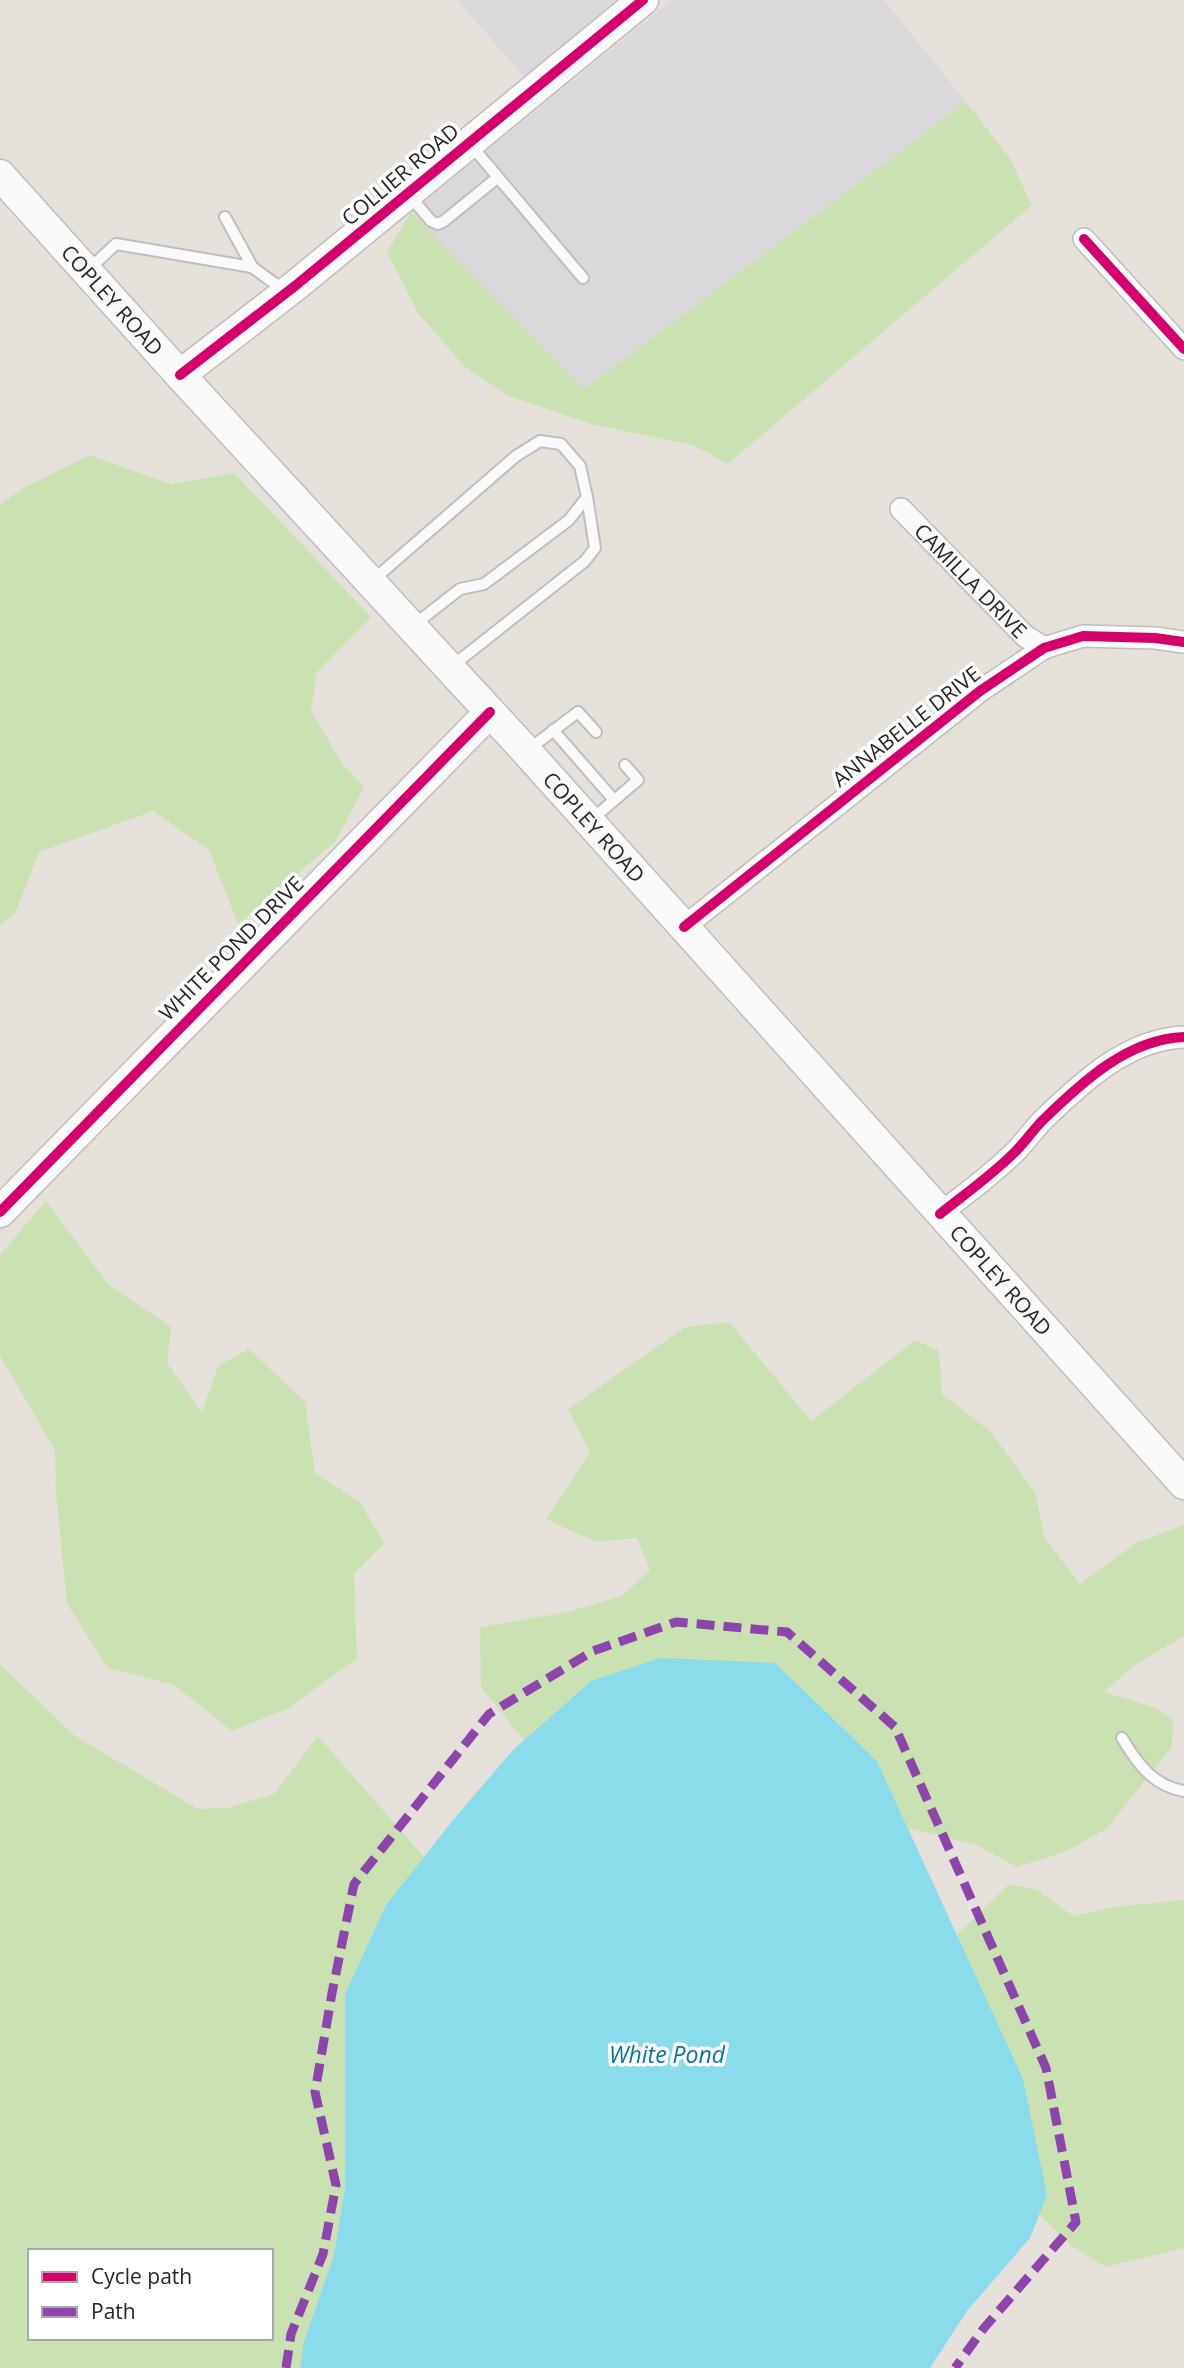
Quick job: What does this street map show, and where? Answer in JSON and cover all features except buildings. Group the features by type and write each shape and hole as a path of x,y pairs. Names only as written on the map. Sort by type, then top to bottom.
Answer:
{"main road":[{"name":"COLLIER ROAD","path":"180,375 287,292 643,0"},
{"name":"COPLEY ROAD","path":"0,175 526,751 1184,1485"},
{"name":"WHITE POND DRIVE","path":"0,1212 490,712"}],"street":[{"path":"1084,239 1184,349"},
{"name":"CAMILLA DRIVE","path":"901,509 1025,636 1044,648"},
{"name":"ANNABELLE DRIVE","path":"684,927 980,691 1044,648 1083,636 1155,638 1184,642"},
{"path":"940,1214 1016,1151 1042,1121 1106,1065 1140,1047 1169,1038 1184,1037"}],"lane":[{"path":"468,142 583,278"},
{"path":"407,193 431,220 438,223 497,178"},
{"path":"225,217 253,268"},
{"path":"86,271 116,244 253,268 287,292"},
{"path":"371,583 516,456 540,441 561,444 580,466 595,548 585,561 450,668"},
{"path":"411,626 460,589 484,583 569,520 586,497"},
{"path":"526,751 578,712 596,732"},
{"path":"553,730 614,800"},
{"path":"589,822 638,780 625,765"},
{"path":"1122,1738 1144,1771 1163,1785 1184,1791"}],"shaded area":[{"path":"457,0 643,0 535,89"},
{"path":"672,0 884,0 966,102 584,389 411,212"}],"green space":[{"path":"966,102 1009,157 1032,205 728,464 693,445 591,424 509,396 465,367 418,313 387,252 411,212 584,389"},
{"path":"89,455 171,484 234,473 371,617 317,672 311,710 341,762 364,787 336,841 238,924 209,850 153,811 39,852 16,912 0,925 0,504 25,487"},
{"path":"46,1201 108,1284 171,1327 167,1363 202,1412 218,1366 249,1349 305,1402 315,1473 360,1502 384,1543 354,1574 357,1658 289,1708 232,1731 174,1685 108,1668 67,1604 56,1495 55,1450 0,1356 0,1255"},
{"path":"729,1322 811,1421 915,1340 939,1351 942,1394 991,1432 1036,1494 1044,1537 1080,1584 1136,1543 1184,1525 1184,1636 1133,1666 1104,1692 1156,1708 1173,1720 1172,1747 1106,1829 1065,1852 1016,1867 977,1845 908,1828 877,1761 591,1681 524,1740 481,1687 480,1627 567,1612 622,1596 650,1570 637,1538 596,1542 546,1519 590,1452 568,1409 685,1327"},
{"path":"0,1664 75,1736 198,1809 227,1808 274,1794 318,1736 424,1857 386,1905 345,1994 345,2187 334,2255 304,2341 300,2368 0,2368"},
{"path":"1009,1884 1037,1890 1073,1916 1113,1907 1184,1900 1184,2248 1106,2267 1070,2245 1039,2214 1047,2195 957,1935"}],"water":[{"name":"White Pond","path":"660,1658 775,1663 877,1761 1023,2079 1047,2195 1030,2238 967,2311 930,2368 300,2368 304,2341 334,2255 345,2187 345,1994 386,1905 513,1750 591,1681"}],"marked path":[{"path":"286,2368 291,2334 323,2254 336,2185 315,2092 354,1884 489,1714 593,1651 676,1622 787,1632 895,1727 1046,2068 1076,2222 984,2328 955,2368"}],"cycle path":[{"path":"180,375 295,286 643,0"},
{"path":"1084,239 1184,349"},
{"path":"684,927 980,691 1044,648 1083,636 1155,638 1184,642"},
{"path":"0,1212 490,712"},
{"path":"940,1214 997,1169 1058,1106 1107,1065 1144,1045 1184,1037"}]}
